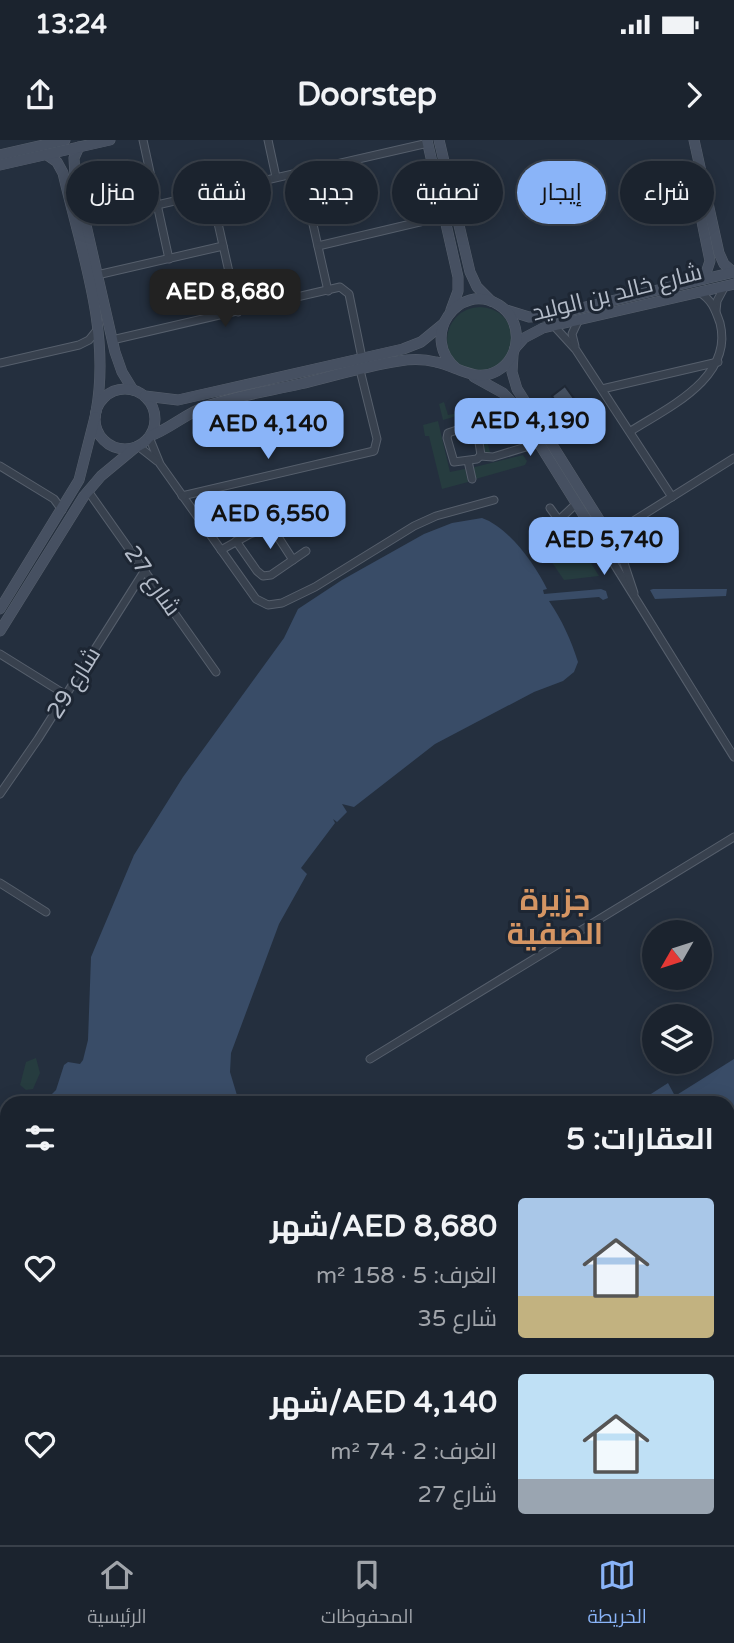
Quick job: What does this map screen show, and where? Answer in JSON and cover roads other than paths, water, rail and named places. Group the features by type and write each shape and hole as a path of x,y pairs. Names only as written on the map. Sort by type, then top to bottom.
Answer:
{"main road":[{"path":"0,155 65,140"},
{"path":"0,165 110,140"},
{"path":"694,140 699,161"},
{"path":"431,141 435,161"},
{"path":"431,141 470,272 477,287 503,309 514,324 512,372 517,388 610,537"},
{"path":"74,161 79,147"},
{"path":"47,155 61,167 66,176"},
{"path":"0,609 62,510 83,471 95,415 102,360 78,224"},
{"path":"82,224 112,340 122,372 133,390"},
{"path":"447,224 458,277 458,291 446,318 442,345 449,361 457,369"},
{"path":"702,224 710,261 704,279"},
{"path":"713,224 720,259 734,272"},
{"name":"شارع خالد بن الوليد","path":"514,352 530,334 734,272"},
{"name":"شارع خالد بن الوليد","path":"503,309 529,317 547,316 729,285"},
{"path":"137,446 127,449 108,443 101,436 95,415 103,398 110,393 125,389 145,396 178,400 413,346 429,337 459,305 471,300 491,301"},
{"path":"471,375 485,375 498,370 514,352"},
{"path":"0,631 88,491 150,436 184,416 215,404 360,370 416,360 437,362 457,369 510,400 596,535 602,538 610,537 627,525"},
{"path":"145,396 155,419 150,436"}],"street":[{"path":"143,140 148,161"},
{"path":"268,140 276,177"},
{"path":"347,161 431,141"},
{"path":"271,178 285,175"},
{"path":"159,214 169,259"},
{"path":"218,224 238,312"},
{"path":"313,224 330,290"},
{"path":"318,246 411,224"},
{"path":"97,275 223,246"},
{"path":"716,311 717,301 729,285"},
{"path":"112,340 340,287 347,290 362,358"},
{"path":"631,431 697,388 718,362 722,338 716,311 709,298 699,292"},
{"path":"576,350 572,334 578,321"},
{"path":"0,363 79,345 93,336 98,326"},
{"path":"555,327 576,350 672,497"},
{"path":"79,345 90,348 102,360"},
{"path":"602,389 718,362"},
{"path":"182,496 374,451 378,444 360,370"},
{"path":"480,456 474,426 450,431 447,438 452,460 457,463 480,456 493,457 539,443"},
{"path":"150,436 160,464 182,496 247,586 262,603 268,605 282,603 315,587 414,526 436,516 494,500"},
{"path":"137,446 160,464"},
{"path":"603,526 614,529 627,525 734,458"},
{"path":"468,461 472,479"},
{"path":"0,466 54,499 62,510"},
{"name":"شارع 27","path":"88,491 216,672"},
{"path":"54,499 68,500"},
{"path":"554,555 543,536 577,503"},
{"path":"550,508 558,519"},
{"path":"221,551 236,541 299,517"},
{"path":"615,547 618,535 627,525"},
{"path":"271,527 293,560"},
{"path":"596,535 734,757"},
{"path":"610,537 638,603"},
{"path":"236,541 258,573 267,576 306,551"},
{"path":"237,573 252,564"},
{"name":"شارع 29","path":"0,794 145,570"},
{"path":"0,654 66,695"},
{"path":"370,1059 734,836"},
{"path":"0,883 46,912"}],"water":[{"path":"482,518 501,529 520,547 535,569 547,589 543,590 544,594 601,589 606,591 608,598 603,600 599,597 549,601 562,623 578,662 574,672 563,681 534,692 435,744 354,807 342,804 347,812 337,822 333,819 335,823 301,868 307,874 279,924 231,1053 230,1072 237,1096 52,1096 64,1065 68,1062 80,1064 83,1060 88,1040 91,957 134,855 183,777 284,638 298,609 342,580 424,534 452,523"},
{"path":"727,589 726,596 655,599 650,590"},
{"path":"734,1059 734,1096 675,1096"},
{"path":"668,1083 675,1096 648,1096"}],"district":[{"name":"جزيرة الصفية","path":"555,917"}]}
